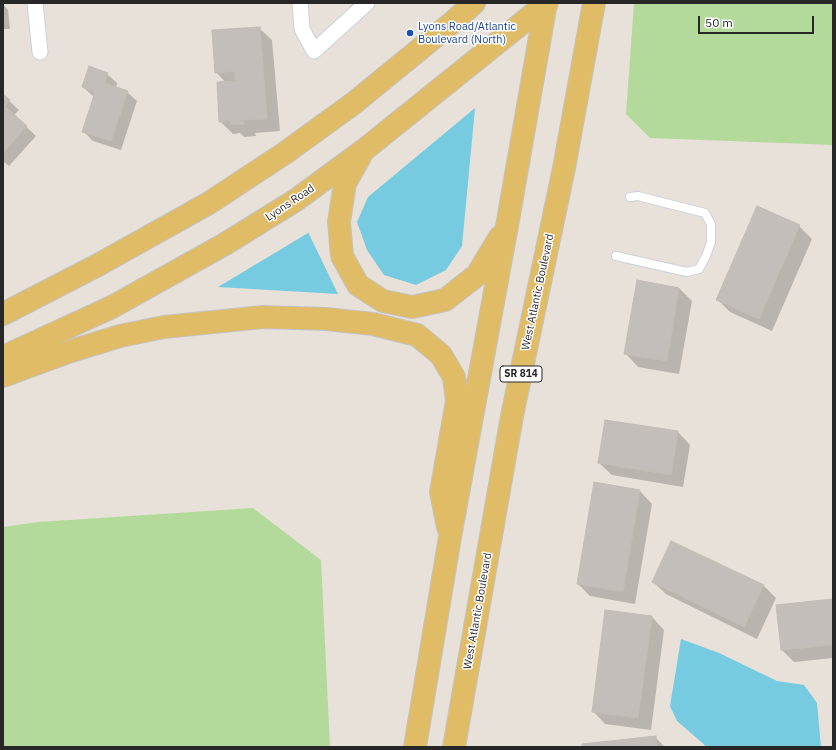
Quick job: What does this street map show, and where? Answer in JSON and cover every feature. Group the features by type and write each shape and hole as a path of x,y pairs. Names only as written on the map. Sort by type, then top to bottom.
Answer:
{"main road":[{"path":"3,314 98,265 209,203 286,153 354,103 474,3"},
{"name":"West Atlantic Boulevard","path":"454,747 512,416 564,168 594,3"},
{"path":"415,747 450,537 546,4"},
{"name":"Lyons Road","path":"3,356 112,307 225,244 296,200 364,150 546,4"},
{"path":"364,150 345,183 339,222 342,256 358,285 383,301 412,307 445,300 477,275 507,226"},
{"path":"3,376 68,352 120,336 164,326 263,317 326,319 373,324 417,335 442,355 454,377 457,401 441,492 450,537"}],"street":[{"path":"35,3 40,52"},
{"path":"300,3 302,29 314,51 367,3"}],"lane":[{"path":"616,256 686,272 699,269 706,256 710,242 711,224 705,213 638,196 630,197"}],"green space":[{"path":"634,3 833,3 833,145 650,138 626,114"},
{"path":"253,508 321,560 330,747 3,747 3,527 38,522"}],"water":[{"path":"475,108 462,246 446,270 416,285 384,275 367,250 357,222 368,197"},
{"path":"308,233 338,294 218,287"},
{"path":"681,639 719,653 777,681 804,685 817,703 821,747 707,747 677,721 670,706"}],"building":[{"path":"260,27 267,119 243,120 244,124 231,125 230,121 219,122 217,82 235,81 235,71 215,73 212,30"},
{"path":"89,66 108,73 105,83 128,91 111,141 82,132 95,92 82,87"},
{"path":"3,94 10,100 5,106 27,126 3,153"},
{"path":"757,206 800,225 759,319 716,300"},
{"path":"637,280 679,288 667,361 624,354"},
{"path":"605,420 678,431 671,475 598,463"},
{"path":"594,482 640,490 623,592 577,584"},
{"path":"671,541 764,585 744,627 652,582"},
{"path":"833,599 833,645 781,650 776,605"},
{"path":"605,610 652,616 638,718 592,712"},
{"path":"656,736 657,747 582,747 582,744"}],"place":[{"name":"Lyons Road/Atlantic Boulevard (North)","path":"410,33"}]}
